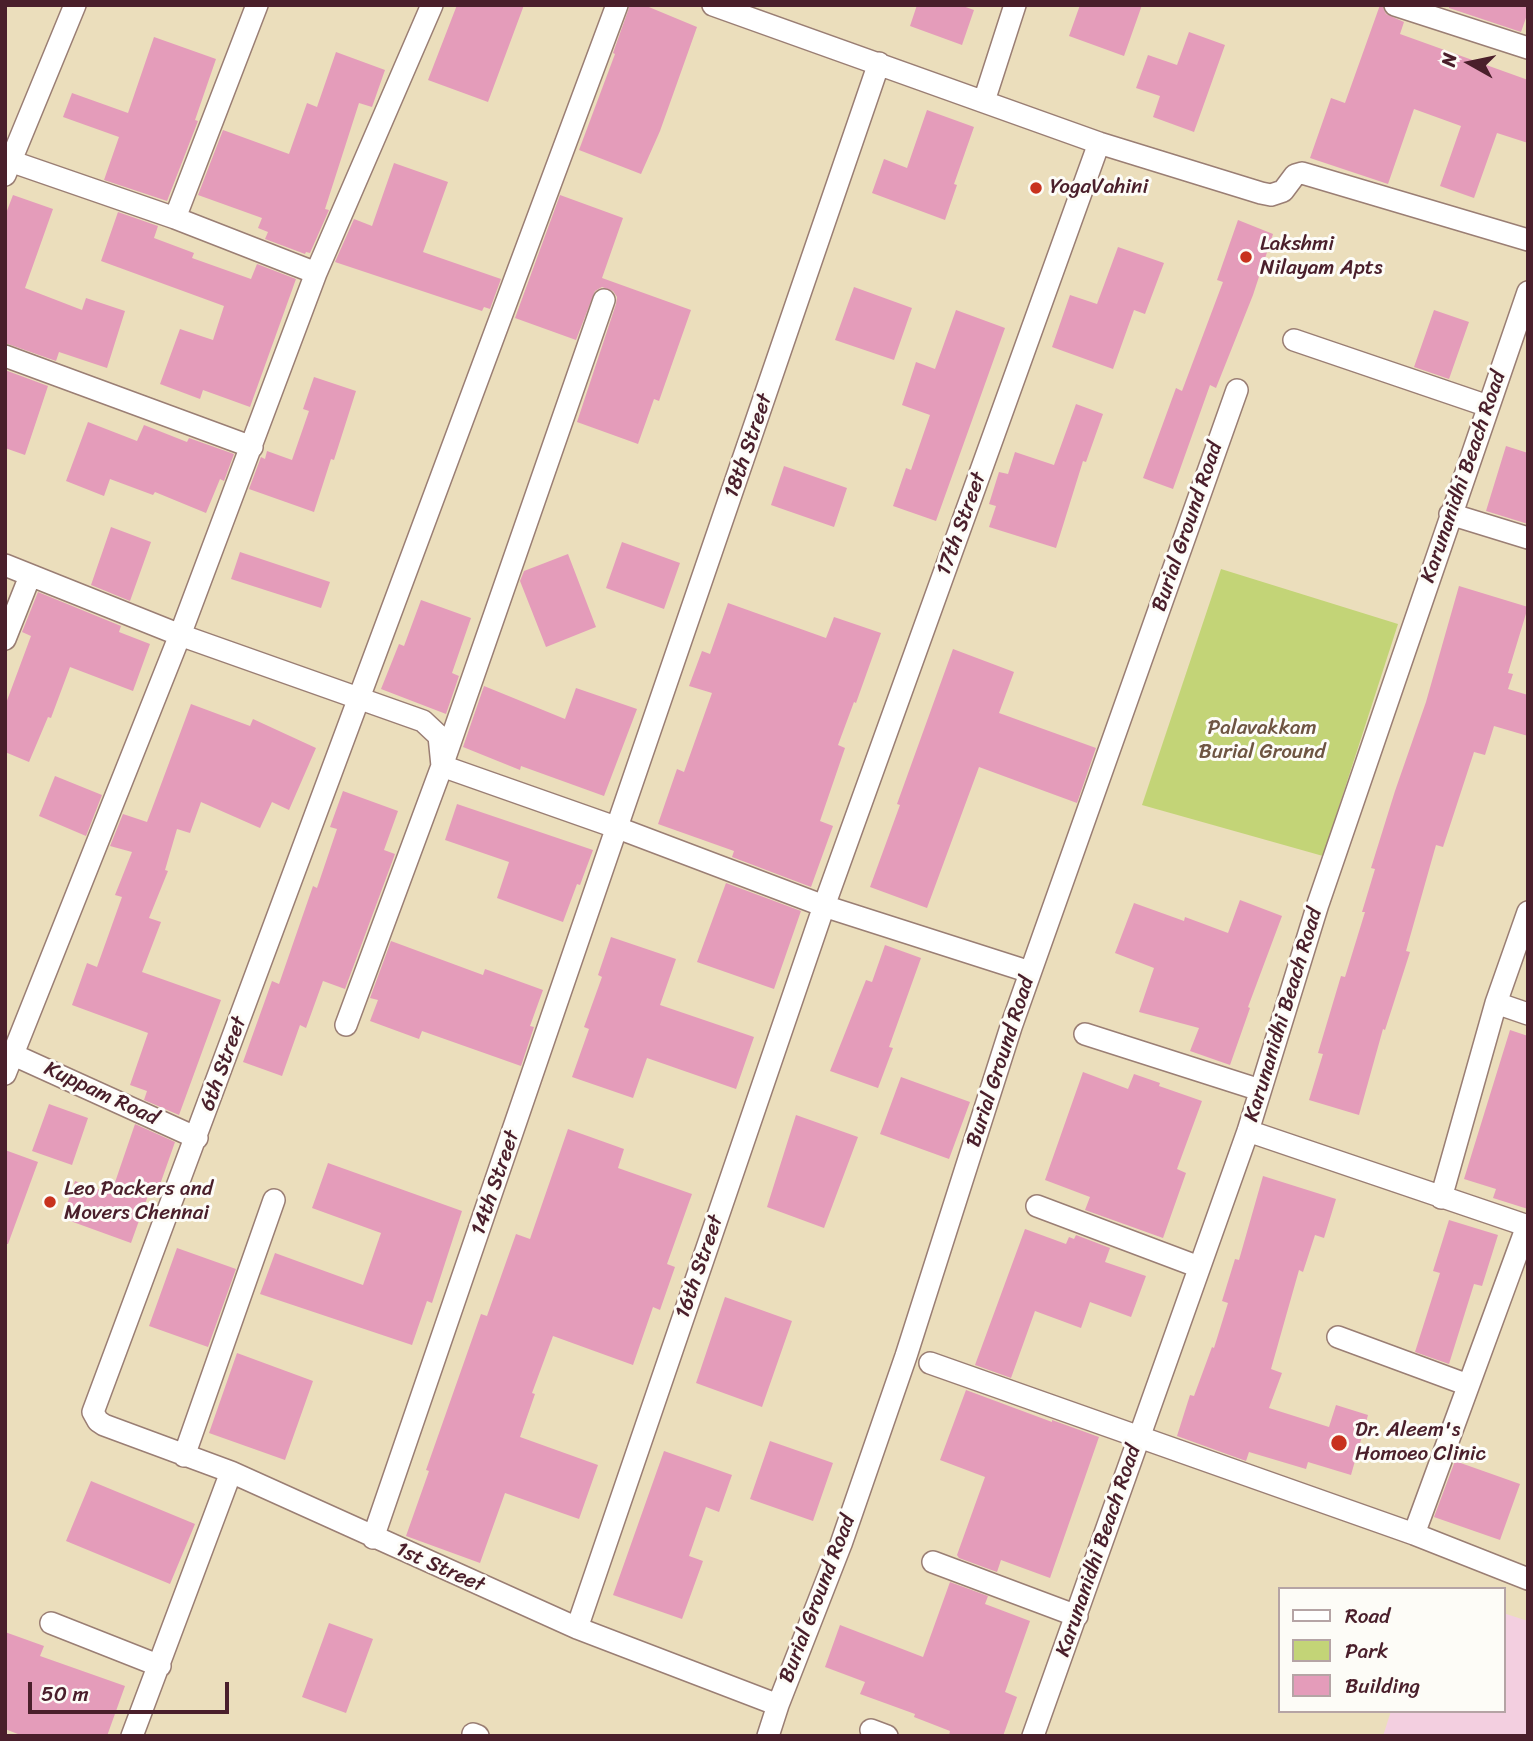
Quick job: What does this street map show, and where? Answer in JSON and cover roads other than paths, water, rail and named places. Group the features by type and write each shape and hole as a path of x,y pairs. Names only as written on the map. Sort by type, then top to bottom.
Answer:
{"street":[{"path":"75,5 8,168 175,218 316,273"},
{"path":"175,218 257,5"},
{"path":"8,1059 180,635 316,273 432,5"},
{"name":"6th Street","path":"104,1425 93,1412 197,1139 617,5"},
{"path":"713,5 740,10 1100,143 1272,195 1283,191 1295,175 1303,173 1528,240"},
{"path":"984,101 1015,5"},
{"path":"1395,5 1528,48"},
{"name":"18th Street","path":"618,828 879,63"},
{"name":"17th Street","path":"824,906 1100,143"},
{"name":"Karunanidhi Beach Road","path":"1034,1736 1248,1131 1318,904 1528,292"},
{"path":"346,1025 442,766 604,300"},
{"path":"1294,340 1488,406"},
{"path":"5,356 252,447"},
{"name":"Burial Ground Road","path":"768,1736 841,1544 906,1356 1030,972 1237,390"},
{"path":"1450,514 1528,538"},
{"path":"5,565 180,635 423,721 439,736 442,766"},
{"path":"5,639 30,576"},
{"path":"442,766 618,828 824,906 1030,972"},
{"name":"14th Street","path":"373,1538 618,828"},
{"name":"16th Street","path":"577,1628 824,906"},
{"path":"1441,1198 1496,1003 1528,912"},
{"path":"1496,1003 1528,1014"},
{"path":"1085,1034 1260,1090"},
{"name":"Kuppam Road","path":"8,1059 197,1139"},
{"path":"1248,1131 1527,1226 1414,1534"},
{"path":"184,1456 274,1200"},
{"path":"1037,1206 1199,1267"},
{"path":"1338,1337 1468,1385"},
{"path":"930,1363 1414,1534 1528,1578"},
{"name":"1st Street","path":"104,1425 231,1472 577,1628 778,1705"},
{"path":"132,1736 231,1472"},
{"path":"933,1562 1077,1616"},
{"path":"51,1623 160,1666"}],"place":[{"name":"YogaVahini","path":"1036,188"},
{"name":"Lakshmi Nilayam Apts","path":"1246,257"},
{"name":"Leo Packers and Movers Chennai","path":"50,1202"},
{"name":"Dr. Aleem's Homoeo Clinic","path":"1339,1443"}],"park label":[{"name":"Palavakkam Burial Ground","path":"1262,741"}]}
